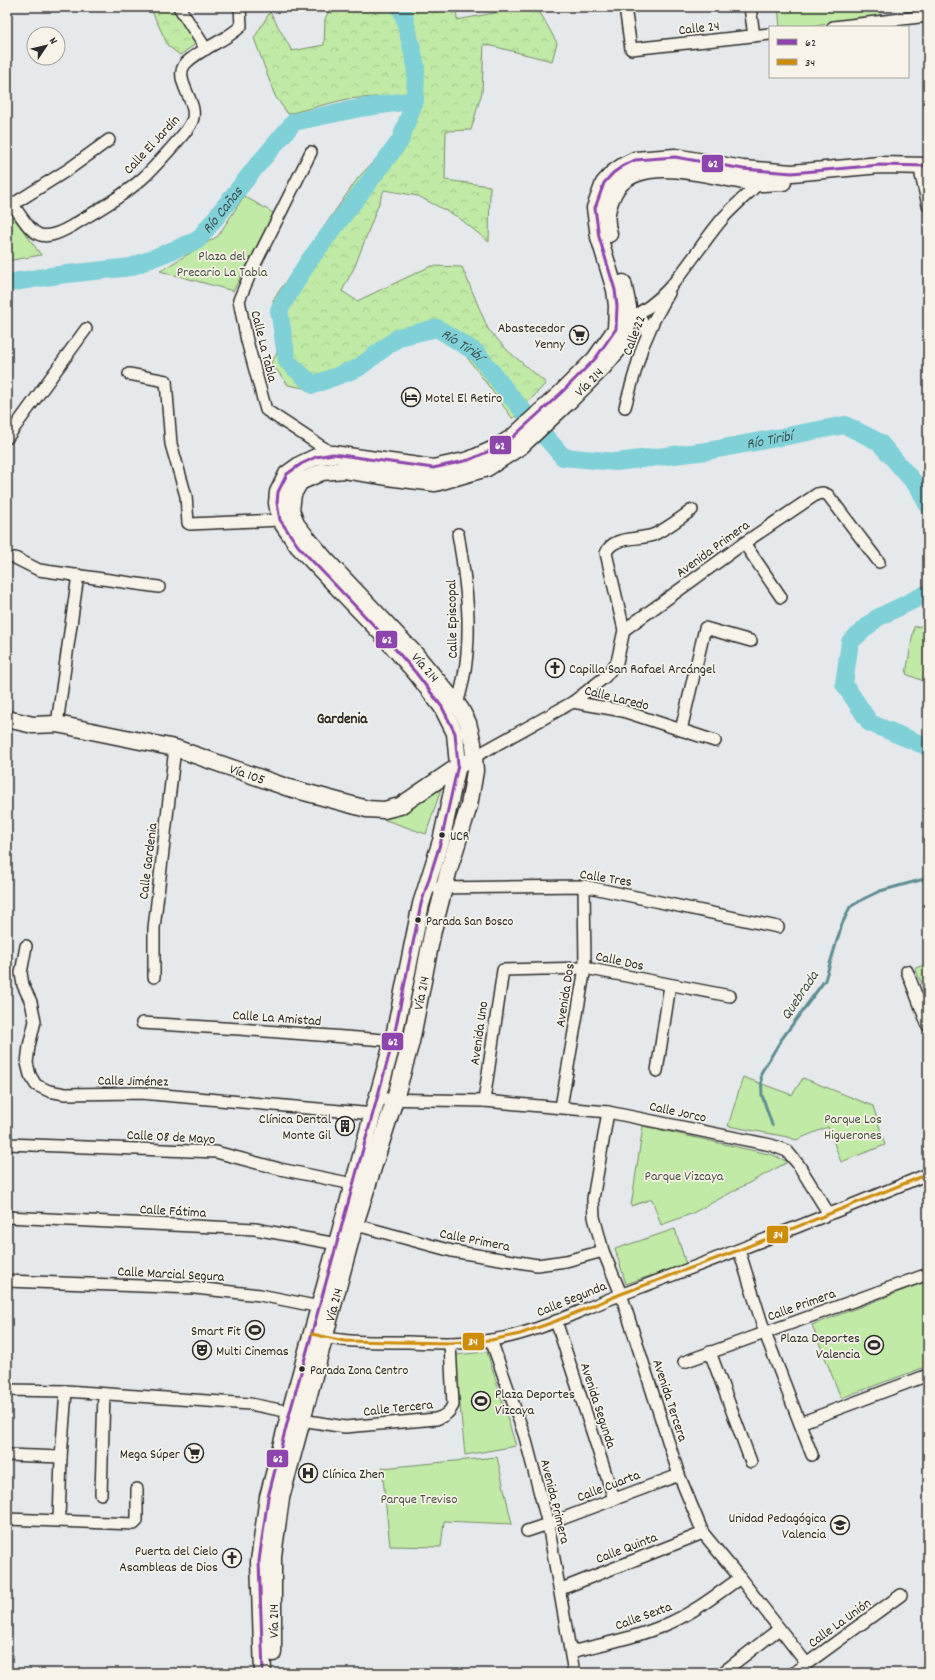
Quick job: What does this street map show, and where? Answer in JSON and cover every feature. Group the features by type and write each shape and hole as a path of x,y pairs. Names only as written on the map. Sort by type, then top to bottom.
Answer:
{"main road":[{"name":"Vía 214","path":"565,397 616,329 617,306 615,290 599,237 595,208 604,183 613,173 635,160 675,157 761,177"},
{"name":"Vía 214","path":"264,1673 259,1561 268,1497 296,1416 349,1223 395,1099 411,1042 433,930 469,806 475,771 468,723 457,704 416,655 372,606 324,558 296,524 292,510 293,494 300,482 322,472 344,470 435,483 487,468 565,397 604,367 620,347 633,316 612,247 606,214 614,190 621,182 638,172 671,168 820,181 926,172"},
{"name":"Vía 214","path":"325,1308 336,1244 349,1223 353,1184 376,1107 393,1041 421,904 441,841 458,765 455,733 449,718 442,707 416,673 382,634 298,546 280,520 277,503 278,492 287,474 301,464 316,457 333,454 434,468 469,460 517,441"},
{"name":"Vía 105","path":"7,719 33,725 57,724 175,748 286,787 355,806 379,810 400,806 458,765 474,757"},
{"name":"Vía 214","path":"273,1673 273,1556 281,1498 296,1416"}],"street":[{"path":"179,7 206,49"},
{"name":"Calle El Jardín","path":"10,207 39,236 49,236 60,233 72,226 143,178 192,122 194,114 183,81 182,71 186,64 206,49 234,33 241,26 240,7"},
{"name":"Calle 24","path":"625,7 631,49 769,34"},
{"path":"750,7 754,36"},
{"path":"842,26 928,16"},
{"path":"10,207 69,169 109,140"},
{"name":"Calle La Tabla","path":"311,152 251,272 239,300 247,341 266,410 333,454"},
{"path":"926,172 928,205"},
{"name":"Calle 22","path":"624,407 648,333 679,277 724,217 761,177"},
{"name":"Calle 22","path":"633,316 650,306 679,277"},
{"path":"633,316 648,333"},
{"path":"7,438 86,329"},
{"path":"129,374 166,380 171,444 186,496 188,523 280,520"},
{"name":"Avenida Primera","path":"624,630 744,543 817,494 823,493 828,495 879,562"},
{"path":"574,702 605,677 618,662 624,630 606,553 608,547 614,543 651,536 658,533 692,510"},
{"name":"Calle Episcopal","path":"457,704 463,685 467,659 468,610 465,573 458,534"},
{"path":"744,543 781,597"},
{"path":"15,558 39,570 159,587"},
{"path":"57,724 78,575"},
{"path":"681,730 705,628 751,641"},
{"name":"Calle Laredo","path":"474,757 574,702 623,711 715,742"},
{"name":"Calle Gardenia","path":"154,978 154,928 175,748"},
{"name":"Calle Tres","path":"426,887 584,886 778,927"},
{"name":"Avenida Dos","path":"561,1107 585,968 584,886"},
{"name":"Calle Jiménez","path":"26,946 21,973 23,984 31,1002 35,1021 29,1046 27,1063 30,1075 36,1084 49,1091 65,1094 141,1093 376,1107"},
{"name":"Calle Dos","path":"502,970 585,968 730,996"},
{"name":"Avenida Uno","path":"484,1101 502,970"},
{"path":"907,971 928,1026"},
{"path":"657,1071 670,985"},
{"name":"Calle La Amistad","path":"142,1023 411,1042"},
{"name":"Calle Jorco","path":"376,1107 395,1099 484,1101 561,1107 608,1112 771,1145 787,1151 798,1164 829,1214"},
{"name":"Avenida Tercera","path":"608,1112 593,1199 594,1217 603,1251 621,1294 679,1475 703,1534 740,1578 807,1664"},
{"name":"Calle 08 de Mayo","path":"7,1144 216,1152 280,1169 353,1184"},
{"path":"829,1214 928,1174"},
{"name":"Calle Segunda","path":"318,1336 344,1341 450,1343 491,1340 520,1334 829,1214"},
{"name":"Calle Fátima","path":"7,1217 255,1229 336,1244"},
{"name":"Calle Primera","path":"349,1223 452,1251 538,1265 566,1261 603,1251"},
{"path":"739,1250 765,1333 812,1455"},
{"name":"Calle Primera","path":"684,1362 928,1274"},
{"name":"Calle Marcial Segura","path":"7,1281 195,1288 260,1295 325,1308"},
{"name":"Avenida Segunda","path":"556,1321 614,1498"},
{"name":"Avenida Primera","path":"491,1340 525,1437 548,1524 574,1673"},
{"name":"Calle Tercera","path":"7,1390 66,1391 250,1404 345,1427 436,1419 444,1417 450,1412 453,1405 450,1343"},
{"path":"710,1352 751,1462"},
{"path":"800,1424 928,1375"},
{"path":"59,1521 61,1456 66,1391"},
{"path":"101,1494 104,1394"},
{"path":"7,1455 61,1456"},
{"name":"Calle Cuarta","path":"527,1531 679,1475"},
{"path":"7,1519 134,1524 137,1521 137,1489"},
{"name":"Calle Quinta","path":"560,1589 703,1534"},
{"name":"Calle Sexta","path":"571,1652 631,1637 666,1625 701,1606 740,1578"},
{"name":"Calle La Unión","path":"794,1673 901,1595"},
{"path":"722,1673 780,1629"}],"green space":[{"path":"150,7 174,7 197,43 180,55 168,46"},
{"path":"331,7 456,7 457,20 525,7 537,7 557,43 552,61 484,44 482,92 471,130 446,131 445,180 490,186 489,242 458,217 418,196 384,190 355,266 342,291 357,301 431,266 462,267 488,329 508,351 546,383 513,419 443,325 400,343 343,378 309,389 288,385 271,363 277,353 273,300 358,178 419,113 388,96 347,99 288,114 275,96 254,38 270,12 292,51 324,45 325,19"},
{"path":"778,7 880,7 882,19 810,26 780,26"},
{"name":"Plaza del Precario La Tabla","path":"244,196 275,214 233,291 160,271 218,236"},
{"path":"9,211 41,255 7,261 7,213"},
{"path":"928,625 928,683 906,674 914,627"},
{"path":"444,780 426,834 377,817"},
{"path":"928,964 928,985 923,987 915,968"},
{"name":"Parque Los Higuerones","path":"743,1077 792,1095 803,1078 873,1106 885,1145 841,1162 828,1127 796,1140 788,1137 728,1126"},
{"name":"Parque Vizcaya","path":"643,1126 773,1155 788,1162 691,1214 661,1225 652,1199 631,1206"},
{"path":"675,1229 686,1264 626,1284 615,1249"},
{"name":"Plaza Deportes Valencia","path":"928,1281 928,1366 841,1398 812,1325"},
{"name":"Plaza Deportes Vizcaya","path":"487,1352 516,1446 465,1455 455,1355"},
{"name":"Parque Treviso","path":"497,1457 512,1524 444,1521 441,1547 390,1546 382,1468"}],"waterway":[{"name":"Río Tiribí","path":"400,7 404,16 416,66 415,100 400,141 308,262 279,310 287,361 313,385 358,368 399,337 437,328 477,353 512,398 563,457 616,462 707,451 845,425 879,442 919,488 928,506"},
{"name":"Río Cañas","path":"7,283 58,275 131,267 198,240 255,168 294,122 360,108 415,100"},
{"name":"Río Tiribí","path":"928,593 877,618 850,642 844,684 870,723 928,747"},
{"name":"Quebrada","path":"772,1125 762,1095 761,1073 781,1040 825,980 842,924 850,907 880,891 928,878"}],"transit line":[{"name":"62","path":"263,1673 259,1561 268,1497 290,1412 393,1041 421,904 441,841 458,765 455,733 442,707 416,673 382,634 298,546 280,520 277,503 278,492 287,474 301,464 316,457 333,454 433,468 469,460 494,449 513,437 561,393 595,359 616,329 617,306 615,290 599,237 595,208 604,183 613,173 623,166 635,160 675,157 743,169 792,173 880,165 928,166"},
{"name":"34","path":"312,1334 344,1341 450,1343 491,1340 520,1334 739,1250 928,1174"}],"place":[{"name":"Abastecedor Yenny","path":"579,335"},
{"name":"Motel El Retiro","path":"411,397"},
{"name":"Capilla San Rafael Arcángel","path":"555,668"},
{"name":"UCR","path":"442,835"},
{"name":"Parada San Bosco","path":"418,920"},
{"name":"Clínica Dental Monte Gil","path":"345,1126"},
{"name":"Smart Fit","path":"255,1330"},
{"name":"Plaza Deportes Valencia","path":"874,1345"},
{"name":"Multi Cinemas","path":"202,1350"},
{"name":"Parada Zona Centro","path":"302,1369"},
{"name":"Plaza Deportes Vizcaya","path":"481,1401"},
{"name":"Mega Súper","path":"194,1453"},
{"name":"Clínica Zhen","path":"308,1473"},
{"name":"Unidad Pedagógica Valencia","path":"840,1525"},
{"name":"Puerta del Cielo Asambleas de Dios","path":"232,1558"}],"district":[{"name":"Gardenia","path":"342,718"}]}
